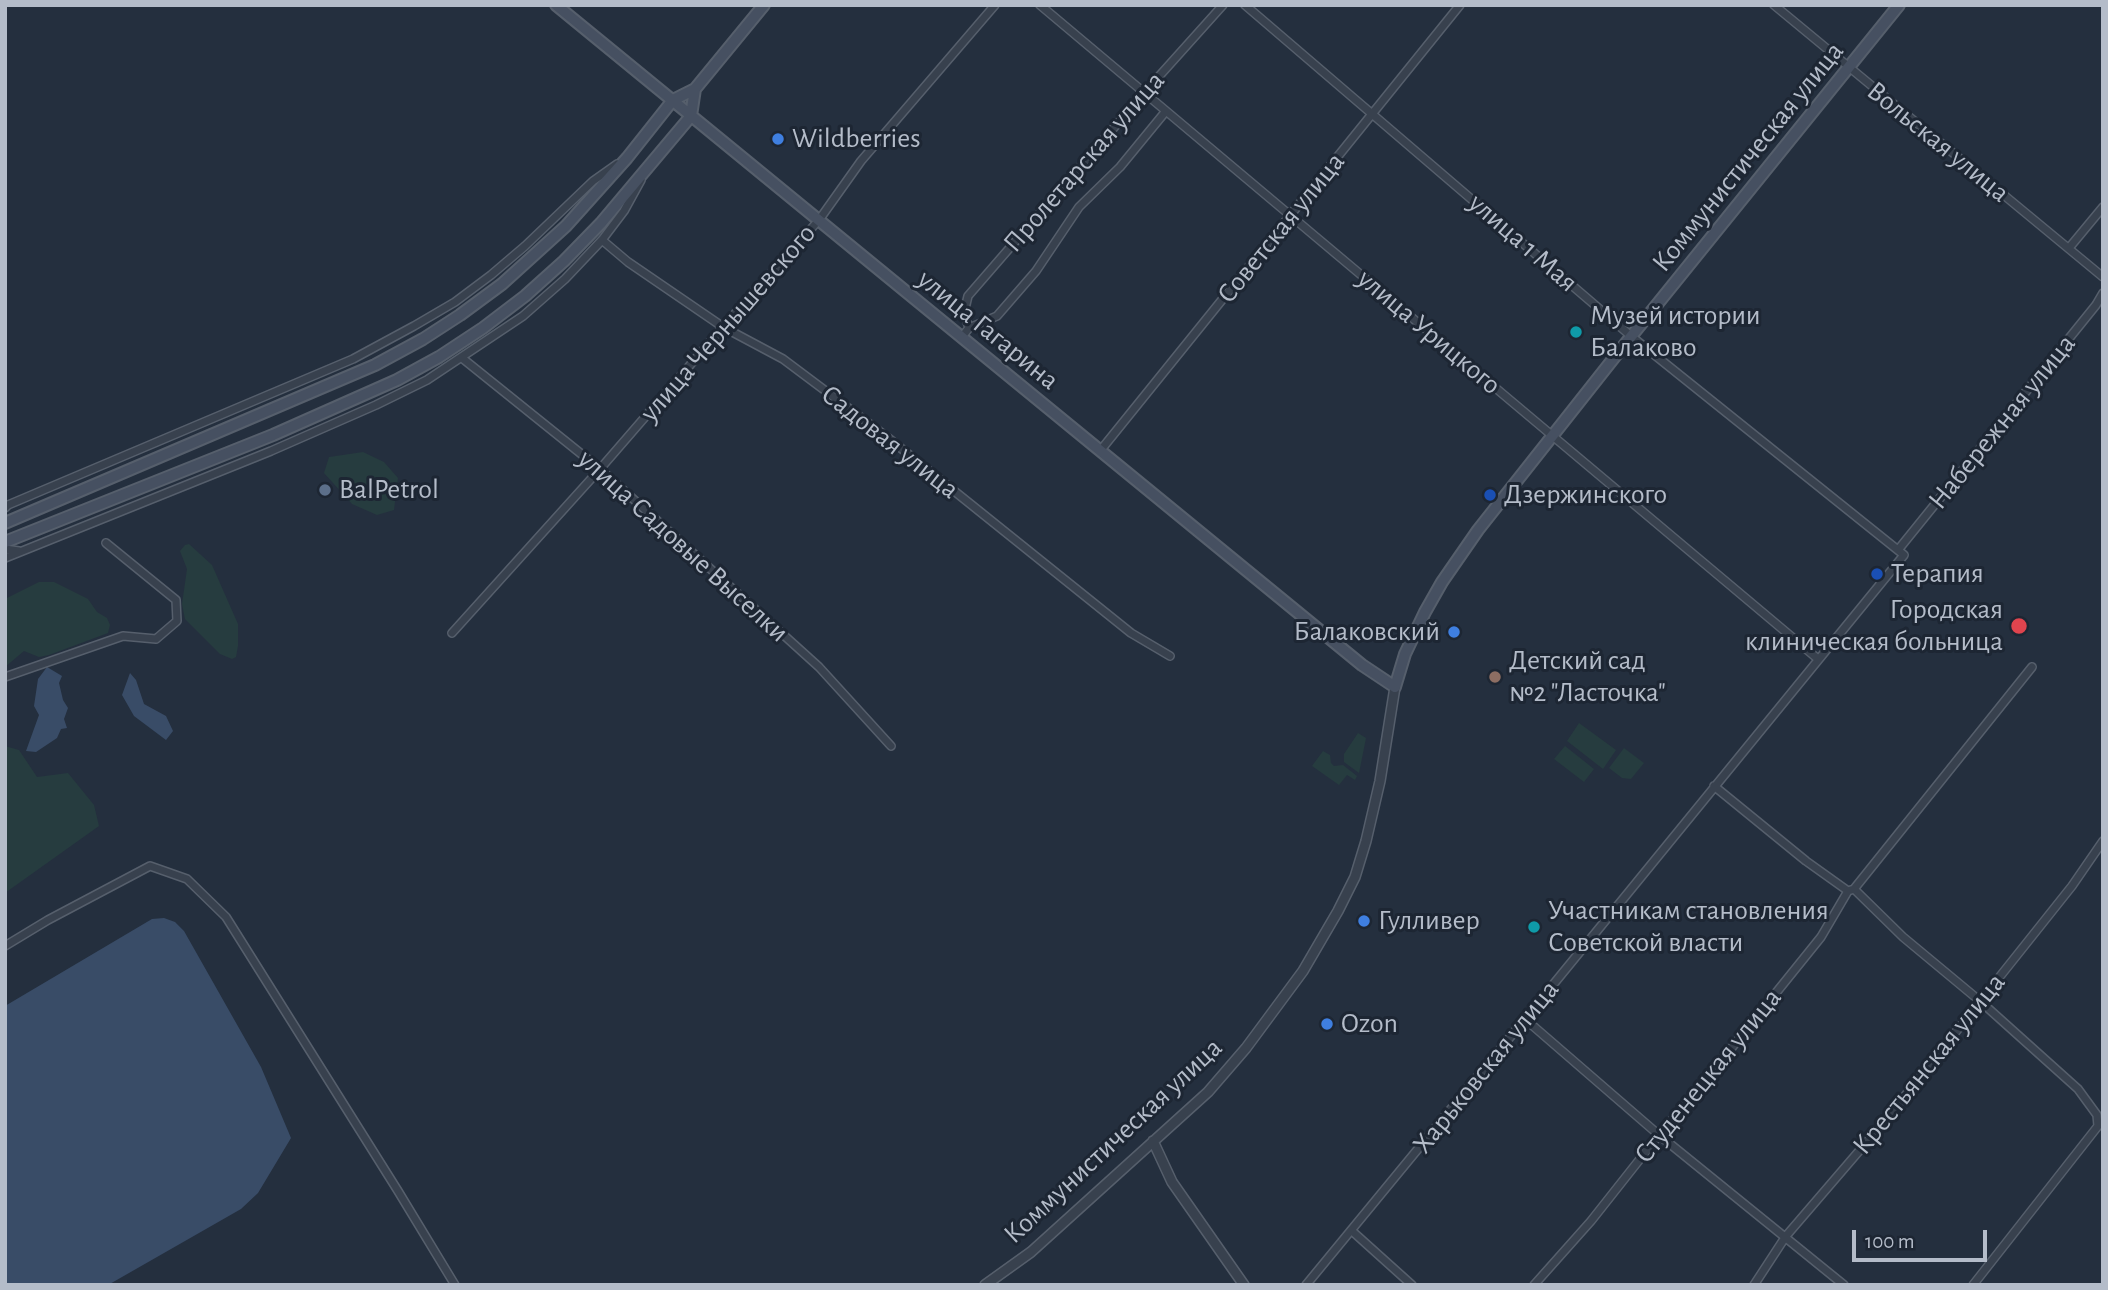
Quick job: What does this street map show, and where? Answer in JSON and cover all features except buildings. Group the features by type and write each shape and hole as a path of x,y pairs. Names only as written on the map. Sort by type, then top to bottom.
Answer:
{"main road":[{"name":"улица Гагарина","path":"556,5 1362,665 1395,687"},
{"path":"5,523 375,365 460,315 533,258 595,195 673,100 695,89 764,5"},
{"name":"Коммунистическая улица","path":"1395,687 1412,637 1442,582 1478,530 1899,5"},
{"path":"5,542 273,435 397,380 439,357 525,296 601,223 691,116 695,89"}],"street":[{"name":"улица Чернышевского","path":"452,633 818,220 861,161 995,5"},
{"name":"улица Урицкого","path":"1040,5 1818,659"},
{"name":"Пролетарская улица","path":"969,328 964,313 968,296 1223,5"},
{"name":"улица 1 Мая","path":"1245,5 1631,336 1901,552"},
{"name":"Советская улица","path":"1100,451 1460,5"},
{"name":"Вольская улица","path":"1774,5 2103,277"},
{"name":"Пролетарская улица","path":"961,338 969,328 997,316 1036,271 1079,207 1120,167 1166,111"},
{"path":"6,506 353,359 414,326 455,302 491,275 593,181 627,158"},
{"path":"5,558 365,410 427,380 523,316 565,279 602,240 624,211 644,173"},
{"path":"2069,248 2103,207"},
{"name":"Садовая улица","path":"602,240 628,262 723,327 783,359 887,437 1131,634 1170,656"},
{"name":"Набережная улица","path":"1901,552 2103,293"},
{"name":"улица Садовые Выселки","path":"462,358 600,469 819,667 891,746"},
{"path":"5,677 123,636 156,639 177,621 176,600 106,543"},
{"path":"5,549 20,551"},
{"name":"Харьковская улица","path":"1306,1285 1525,1020 1818,659 1901,552"},
{"name":"Студенецкая улица","path":"1534,1285 1591,1221 1821,937 1851,890 2032,667"},
{"name":"Коммунистическая улица","path":"985,1285 1031,1252 1208,1092 1237,1059 1303,971 1355,877 1380,781 1395,687"},
{"path":"1714,786 1807,861 1851,890 2078,1089 2097,1115 2098,1126 1973,1285"},
{"name":"Крестьянская улица","path":"1754,1285 1786,1237 1884,1122 2072,886 2103,841"},
{"path":"5,946 150,866 187,880 226,917 455,1285"},
{"path":"1525,1020 1658,1135 1844,1285"},
{"path":"1153,1141 1172,1182 1244,1285"},
{"path":"1352,1231 1412,1285"}],"green space":[{"path":"363,452 384,462 398,478 394,510 377,515 352,504 324,473 329,457"},
{"path":"189,544 212,565 238,624 238,646 236,657 232,659 220,654 185,619 182,604 187,569 180,551"},
{"path":"39,582 54,582 88,599 97,612 107,618 110,625 108,633 49,655 39,657 24,651 5,667 5,599"},
{"path":"1579,723 1616,750 1603,769 1567,741"},
{"path":"1358,733 1366,738 1359,773 1344,762 1344,754"},
{"path":"5,746 19,750 37,777 68,773 94,805 99,826 5,893"},
{"path":"1565,746 1594,769 1584,782 1554,759"},
{"path":"1624,748 1644,763 1631,779 1622,778 1609,768"},
{"path":"1323,751 1330,755 1334,766 1343,765 1357,776 1355,780 1347,775 1339,785 1312,766"}],"water":[{"path":"47,667 62,676 59,683 68,708 64,719 67,728 61,729 57,738 36,752 26,751 39,715 34,706 38,679"},
{"path":"130,673 136,680 144,704 166,716 173,731 166,740 134,716 122,695"},
{"path":"164,918 175,922 184,931 261,1067 291,1138 258,1193 241,1209 108,1285 5,1285 5,1006 152,919"}],"place":[{"name":"Wildberries","path":"778,139"},
{"name":"Музей истории Балаково","path":"1576,332"},
{"name":"BalPetrol","path":"325,490"},
{"name":"Дзержинского","path":"1490,495"},
{"name":"Терапия","path":"1877,574"},
{"name":"Городская клиническая больница","path":"2019,626"},
{"name":"Балаковский","path":"1454,632"},
{"name":"Детский сад №2 \"Ласточка\"","path":"1495,677"},
{"name":"Гулливер","path":"1364,921"},
{"name":"Участникам становления Советской власти","path":"1534,927"},
{"name":"Ozon","path":"1327,1024"}]}
